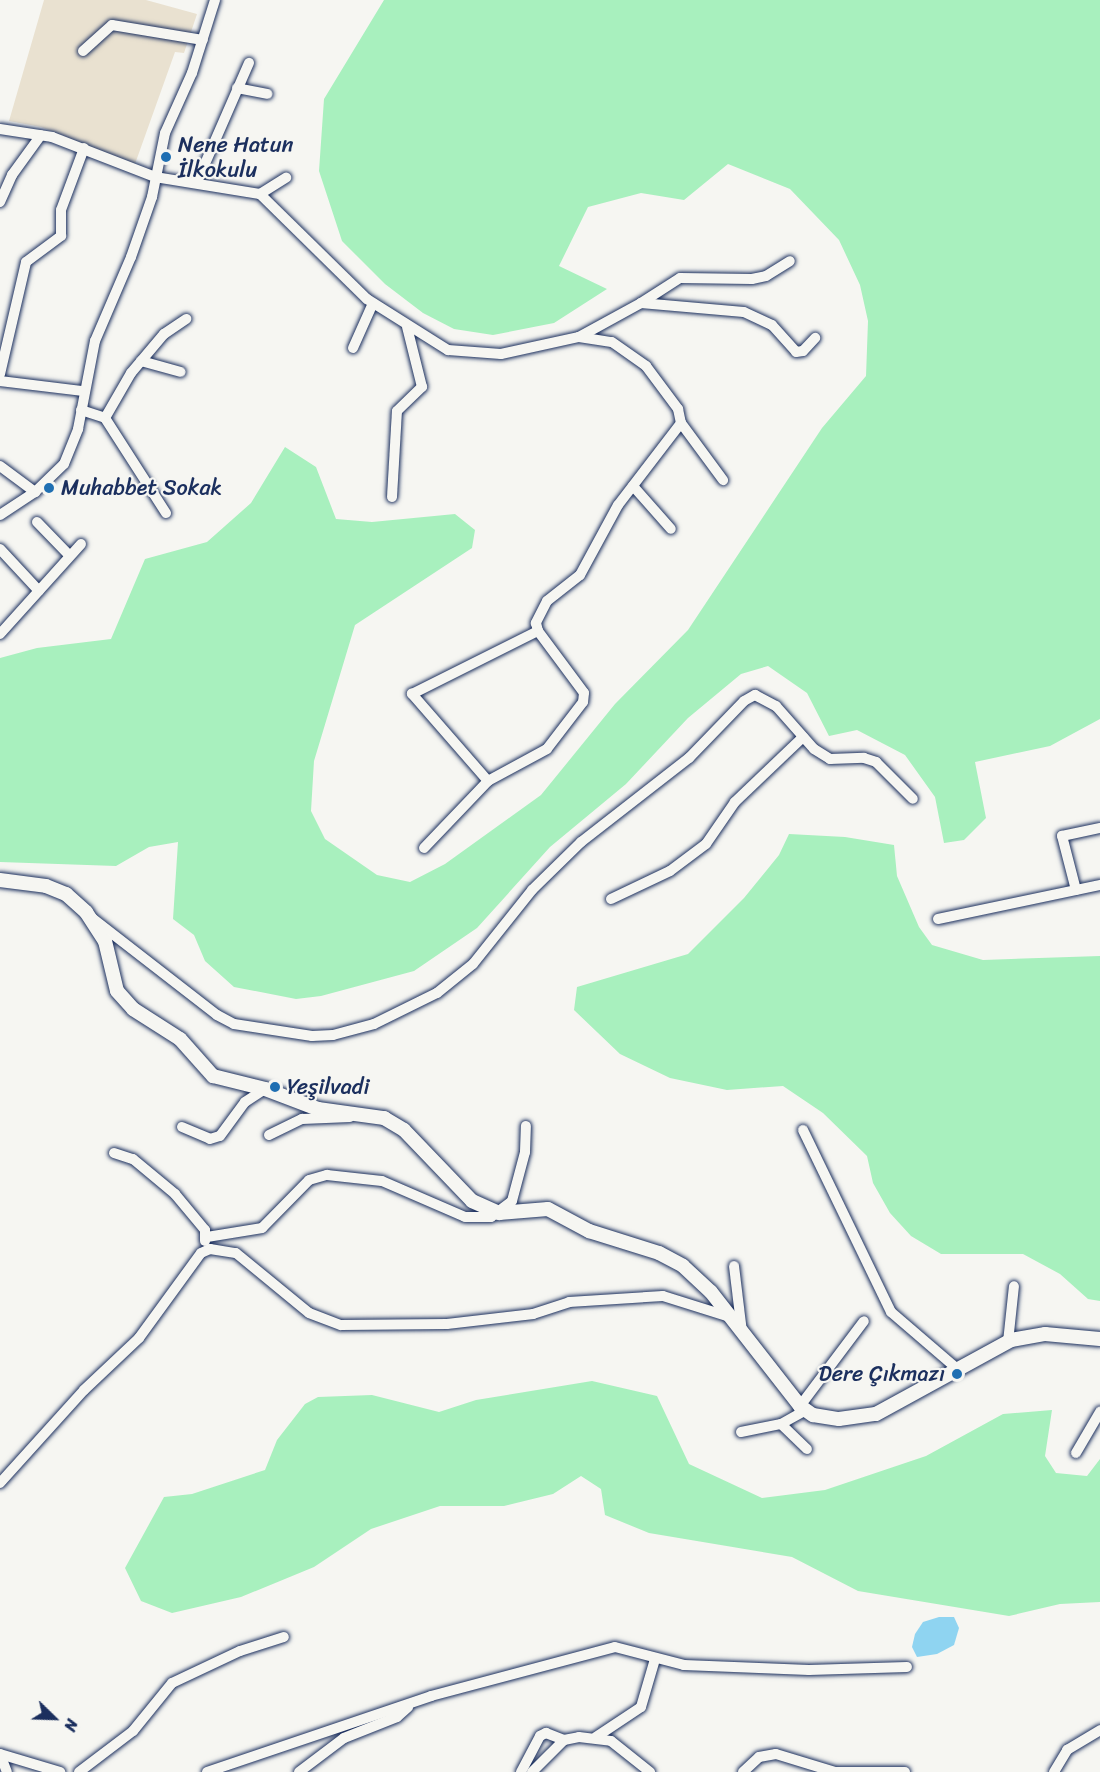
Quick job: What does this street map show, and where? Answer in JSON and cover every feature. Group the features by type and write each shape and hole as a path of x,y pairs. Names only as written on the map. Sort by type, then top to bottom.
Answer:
{"street":[{"path":"0,514 35,492 64,464 78,429 83,391 95,341 131,256 155,177 165,134 203,40 215,0"},
{"path":"83,51 112,25 203,40"},
{"path":"197,182 249,63"},
{"path":"237,88 267,94"},
{"path":"0,129 41,135 84,148 155,177 260,194 373,303 406,327 448,350 474,355 501,354 579,337 641,303 680,278 752,279 766,276 790,261"},
{"path":"0,202 12,175 41,135"},
{"path":"0,374 26,262 61,236 61,210 84,148"},
{"path":"260,194 286,178"},
{"path":"353,348 373,303"},
{"path":"641,303 744,312 772,326 796,352 803,351 815,338"},
{"path":"105,418 141,361 164,334 186,320"},
{"path":"392,497 397,411 423,387 406,327"},
{"path":"579,337 612,342 646,366 678,409 681,423 723,480"},
{"path":"141,361 181,372"},
{"path":"0,381 83,391"},
{"path":"81,410 105,418 166,513"},
{"path":"424,848 488,781 547,749 582,702 584,693 538,631 536,622 547,601 580,574 633,486 681,423"},
{"path":"0,466 35,492"},
{"path":"633,486 671,529"},
{"path":"37,522 70,556"},
{"path":"3,625 39,591 81,544"},
{"path":"0,549 39,591"},
{"path":"488,781 412,694 538,631"},
{"path":"0,880 46,886 66,894 89,916 225,1019 263,1030 333,1035 374,1024 437,993 473,964 532,890 573,850 688,758 744,701 755,695 764,696 803,737 830,759 864,758 876,762 913,799"},
{"path":"611,899 670,871 706,844 735,802 803,737"},
{"path":"1076,890 1062,836 1100,828"},
{"path":"938,919 1100,885"},
{"path":"89,916 105,941 117,991 133,1009 180,1039 213,1076 265,1089 318,1109 384,1118 404,1130 472,1201 499,1213"},
{"path":"182,1127 210,1139 220,1136 245,1102 265,1089"},
{"path":"268,1134 302,1119 363,1114"},
{"path":"499,1213 512,1201 520,1179 526,1126"},
{"path":"803,1130 891,1312 956,1368"},
{"path":"114,1153 133,1159 175,1194 207,1237"},
{"path":"207,1237 262,1227 309,1180 327,1175 382,1181 465,1217 483,1220 499,1213 548,1209 589,1230 659,1253 683,1266 730,1317 803,1408 839,1419 876,1414 956,1368 1008,1342 1045,1334 1100,1339"},
{"path":"0,1484 84,1390 139,1338 201,1253 207,1237"},
{"path":"201,1253 216,1249 236,1253 309,1313 341,1325 447,1324 533,1314 569,1302 663,1296 730,1317"},
{"path":"734,1266 742,1332"},
{"path":"1008,1342 1014,1286"},
{"path":"741,1432 782,1424 803,1408 864,1321"},
{"path":"1076,1453 1100,1412"},
{"path":"782,1424 807,1449"},
{"path":"79,1772 133,1731 172,1683 240,1651 284,1637"},
{"path":"207,1772 413,1702 615,1647 684,1665 809,1670 907,1667"},
{"path":"596,1737 642,1707 655,1659"},
{"path":"299,1772 344,1738 397,1717 413,1702"},
{"path":"1054,1772 1067,1750 1100,1730"},
{"path":"520,1772 540,1736 546,1733 564,1740 596,1737 611,1741 650,1772"},
{"path":"532,1772 564,1740"},
{"path":"0,1754 7,1772"},
{"path":"0,1754 60,1772"},
{"path":"743,1772 759,1756 776,1754 835,1772 905,1772"}],"shaded area":[{"path":"44,0 146,0 197,14 184,53 175,52 135,164 41,127 9,121"}],"green space":[{"path":"384,0 1100,0 1100,719 1050,746 975,762 986,818 964,840 944,843 935,797 905,755 857,730 829,736 807,693 768,666 741,674 688,718 626,784 550,847 477,928 414,971 321,996 296,999 234,987 205,961 194,935 173,919 178,842 149,847 116,866 0,862 0,658 37,648 111,639 145,559 207,542 251,503 285,447 316,467 336,519 372,522 455,514 475,530 472,548 355,625 314,761 311,811 325,839 377,875 410,882 445,864 541,795 615,704 688,630 822,428 866,376 868,321 860,285 839,240 790,189 728,164 684,200 641,193 588,207 559,266 607,289 554,323 493,335 454,329 423,313 385,284 342,241 319,171 324,99"},
{"path":"789,834 845,837 894,845 897,876 919,927 932,945 983,960 1100,956 1100,1301 1088,1299 1060,1274 1023,1254 941,1254 911,1236 890,1213 873,1183 867,1156 823,1113 783,1086 727,1090 670,1078 620,1054 574,1010 577,987 688,954 744,898 779,855"},
{"path":"592,1381 657,1396 689,1464 762,1498 825,1490 926,1456 1003,1414 1052,1410 1045,1456 1056,1473 1087,1476 1100,1459 1100,1602 1060,1604 1009,1616 858,1591 792,1557 649,1533 605,1515 601,1489 581,1476 553,1494 504,1506 440,1506 371,1529 314,1567 241,1597 172,1613 141,1601 125,1568 164,1497 192,1494 265,1470 277,1440 305,1404 318,1397 372,1395 439,1412 476,1400"}],"water":[{"path":"939,1617 954,1617 959,1628 954,1645 937,1654 917,1657 912,1647 915,1634 923,1622"}],"place":[{"name":"Nene Hatun İlkokulu","path":"166,157"},
{"name":"Muhabbet Sokak","path":"49,488"},
{"name":"Yeşilvadi","path":"275,1087"},
{"name":"Dere Çıkmazı","path":"957,1374"}]}
